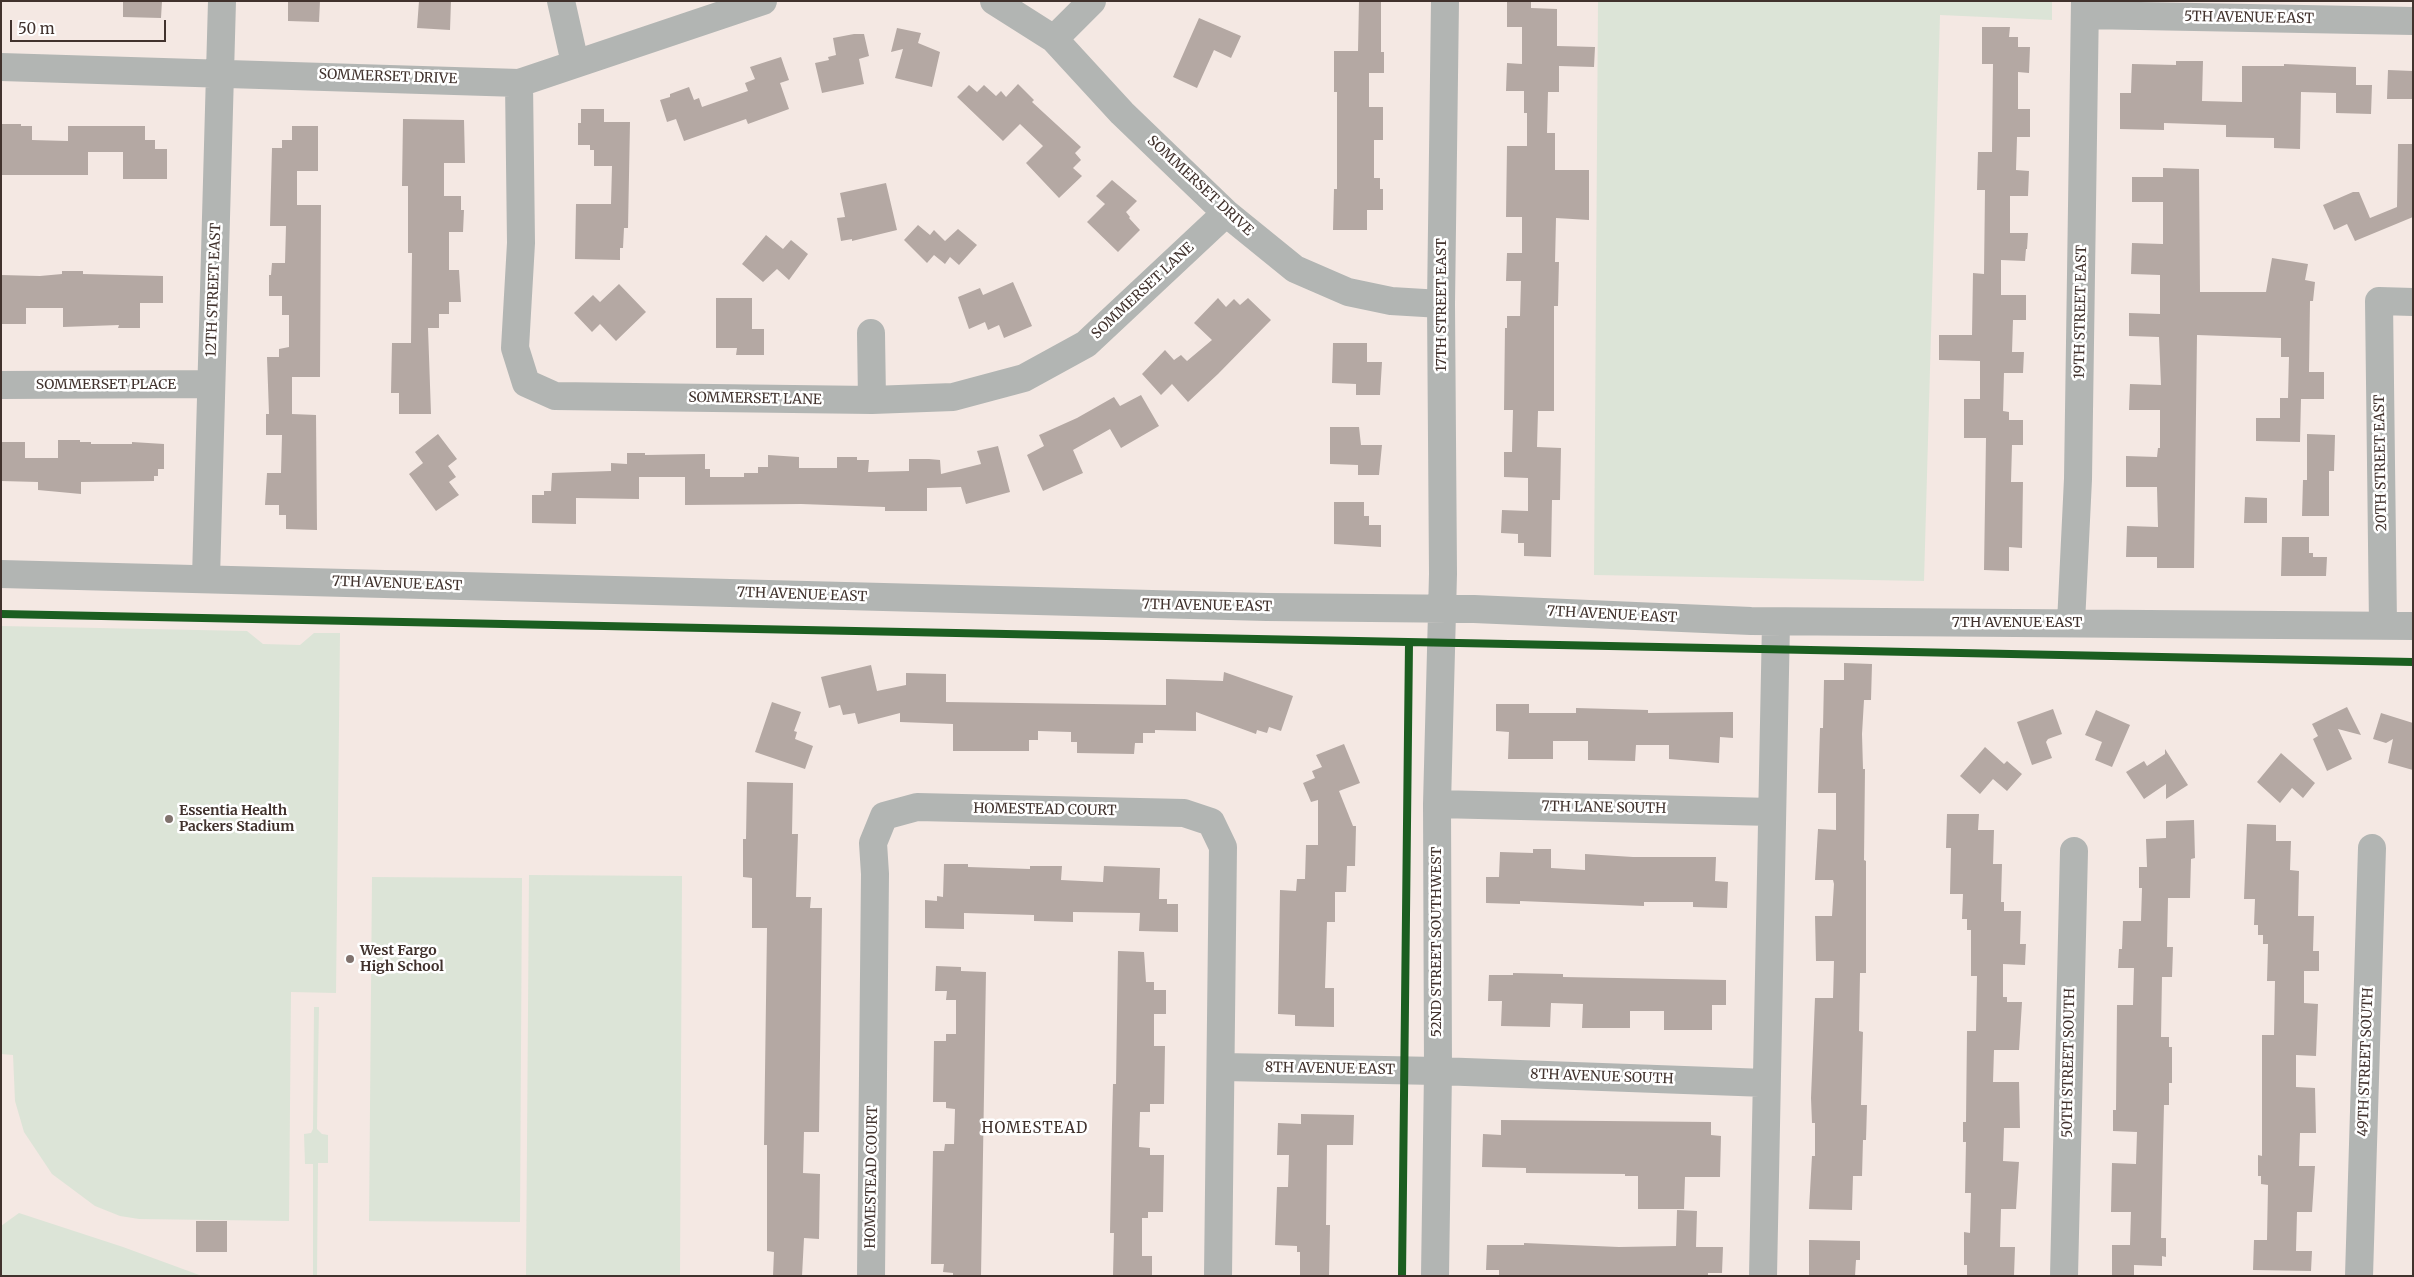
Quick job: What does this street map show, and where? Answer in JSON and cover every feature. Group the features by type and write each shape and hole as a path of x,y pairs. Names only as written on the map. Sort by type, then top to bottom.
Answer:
{"street":[{"name":"12TH STREET EAST","path":"206,578 222,1"},
{"path":"560,1 576,64"},
{"name":"SOMMERSET DRIVE","path":"1,67 220,72 519,83 762,1"},
{"name":"SOMMERSET DRIVE","path":"994,1 1054,39 1122,113 1226,213 1294,268 1348,292 1390,301 1441,304"},
{"path":"1054,39 1092,1"},
{"name":"17TH STREET EAST","path":"1442,609 1441,304 1445,1"},
{"name":"5TH AVENUE EAST","path":"2085,8 2413,21"},
{"name":"19TH STREET EAST","path":"2071,623 2078,478 2085,8"},
{"name":"SOMMERSET LANE","path":"519,83 521,244 515,348 526,383 555,396 872,400 952,397 1024,378 1086,344 1226,213"},
{"name":"20TH STREET EAST","path":"2382,625 2379,301 2413,302"},
{"path":"871,333 872,400"},
{"name":"SOMMERSET PLACE","path":"1,385 211,384"},
{"name":"7TH AVENUE EAST","path":"1,574 1267,607 1442,609 1776,622 2413,626"},
{"name":"52ND STREET SOUTHWEST","path":"1434,1276 1438,1071 1437,804 1442,609"},
{"path":"1763,1276 1776,622"},
{"name":"7TH LANE SOUTH","path":"1437,804 1772,812"},
{"name":"HOMESTEAD COURT","path":"871,1276 874,843 884,816 918,807 1184,813 1211,822 1223,847 1222,1067 1218,1276"},
{"name":"49TH STREET SOUTH","path":"2360,1276 2372,848"},
{"name":"50TH STREET SOUTH","path":"2064,1276 2074,851"},
{"name":"8TH AVENUE EAST","path":"1222,1067 1438,1071"},
{"name":"8TH AVENUE SOUTH","path":"1438,1071 1766,1083"}],"shaded area":[{"path":"1598,1 2052,1 2052,20 1940,15 1924,581 1594,575"},
{"name":"Essentia Health Packers Stadium","path":"1,626 247,631 263,644 300,645 314,633 340,633 336,993 291,992 289,1221 139,1219 120,1216 95,1206 52,1174 24,1132 15,1101 13,1055 1,1054"},
{"path":"529,875 682,876 680,1276 526,1276"},
{"path":"372,877 522,878 520,1222 369,1221"},
{"path":"314,1007 319,1007 317,1129 322,1134 328,1135 328,1163 318,1163 317,1276 313,1276 313,1164 305,1164 304,1134 311,1133 313,1129"},
{"path":"19,1213 123,1247 202,1276 1,1276 1,1226"}],"building":[{"path":"123,1 162,1 161,18 123,17"},
{"path":"288,1 320,1 319,22 288,21"},
{"path":"419,1 451,1 450,30 417,28"},
{"path":"1359,1 1381,1 1381,52 1384,52 1384,73 1369,73 1369,107 1383,107 1383,140 1374,140 1374,178 1380,178 1380,189 1383,189 1383,210 1367,210 1367,230 1333,230 1334,189 1337,189 1337,92 1334,92 1334,51 1358,51"},
{"path":"1507,1 1531,1 1531,8 1557,9 1557,46 1595,47 1594,67 1559,66 1559,92 1548,92 1547,133 1555,133 1555,170 1589,170 1589,220 1556,218 1555,262 1559,262 1558,306 1554,306 1554,411 1538,411 1537,447 1561,448 1560,500 1552,500 1551,557 1524,556 1524,543 1518,543 1518,534 1501,533 1502,510 1528,511 1528,478 1504,477 1504,452 1512,452 1513,410 1504,410 1505,328 1507,328 1507,316 1520,316 1521,281 1506,281 1507,253 1522,253 1522,217 1506,217 1507,146 1527,146 1527,113 1524,113 1524,91 1506,91 1507,63 1522,64 1522,27 1507,27"},
{"path":"1199,18 1241,36 1231,58 1214,50 1197,88 1173,77"},
{"path":"1982,27 2010,27 2009,37 2018,37 2018,47 2030,47 2029,73 2018,72 2018,109 2030,109 2030,137 2017,137 2016,170 2029,171 2028,196 2010,196 2010,233 2028,233 2027,249 2025,261 2001,260 2001,295 2026,295 2026,320 2013,320 2012,352 2024,352 2023,373 2004,373 2003,411 2009,412 2009,420 2023,420 2023,445 2012,445 2011,482 2023,482 2022,548 2009,547 2009,571 1984,570 1986,438 1964,438 1964,399 1980,399 1980,361 1939,360 1939,335 1972,335 1973,273 1984,274 1985,190 1977,190 1978,152 1992,152 1993,64 1982,64"},
{"path":"897,28 921,33 918,43 940,52 932,87 895,78 903,49 891,52"},
{"path":"864,34 869,56 859,59 864,84 822,93 815,63 829,60 828,57 836,55 833,38"},
{"path":"781,57 789,80 780,83 789,109 748,124 746,119 684,141 676,119 667,122 660,100 670,97 670,94 689,87 694,100 699,98 702,107 748,91 745,83 755,79 750,67"},
{"path":"2176,61 2203,61 2202,101 2242,102 2242,66 2284,66 2284,64 2356,67 2356,85 2372,85 2371,114 2336,113 2336,93 2301,92 2300,149 2274,148 2274,138 2226,137 2226,125 2164,123 2164,130 2120,129 2120,93 2131,93 2132,64 2176,65"},
{"path":"2388,70 2413,71 2413,99 2387,99"},
{"path":"1018,84 1034,100 1032,102 1081,147 1075,153 1081,160 1073,168 1082,176 1059,198 1026,163 1043,146 1020,124 1003,141 957,97 969,85 977,92 984,85 996,96 1001,91 1006,97"},
{"path":"581,109 604,109 604,122 630,122 628,228 624,228 620,260 575,259 576,204 611,204 612,166 594,166 594,150 590,150 590,145 578,145 578,123 581,123"},
{"path":"403,119 464,120 465,163 444,163 444,196 461,196 461,210 464,210 463,232 449,232 449,270 459,270 461,302 449,302 449,314 439,314 439,328 428,328 431,414 399,414 399,393 391,393 392,343 411,343 412,253 408,253 408,186 402,186"},
{"path":"1,124 32,126 32,140 68,141 68,126 145,126 145,140 155,140 155,149 167,149 167,179 123,179 123,152 88,152 88,175 1,175"},
{"path":"292,126 318,126 318,171 297,171 297,205 321,205 320,377 292,377 292,414 316,415 317,530 286,529 286,515 279,515 279,505 265,505 267,473 281,473 282,435 266,435 266,414 269,414 267,357 279,357 279,349 289,347 289,315 282,315 282,296 269,296 269,275 271,275 272,263 285,263 286,226 270,226 272,148 282,148 282,140 292,140"},
{"path":"2398,144 2413,144 2413,217 2355,241 2347,224 2334,230 2323,205 2353,192 2359,192 2370,218 2397,207"},
{"path":"2163,168 2199,169 2200,292 2266,292 2272,258 2308,264 2305,280 2315,282 2313,301 2310,301 2309,372 2324,372 2324,399 2301,399 2300,442 2256,441 2256,418 2280,418 2280,398 2288,398 2289,357 2281,357 2281,338 2197,335 2194,568 2157,568 2157,557 2126,557 2127,526 2158,527 2157,487 2126,487 2126,456 2157,457 2158,448 2160,448 2160,410 2129,410 2130,384 2161,385 2159,337 2129,336 2129,313 2160,314 2160,275 2131,274 2132,243 2163,244 2163,202 2132,202 2132,177 2163,177"},
{"path":"1112,180 1137,201 1126,212 1140,230 1118,252 1087,222 1105,204 1096,196"},
{"path":"886,183 897,230 852,241 852,239 841,241 837,218 845,217 840,193"},
{"path":"918,225 930,235 934,230 945,241 958,229 977,245 959,265 950,257 945,264 934,255 927,263 904,240"},
{"path":"766,235 783,249 791,240 808,254 789,280 777,269 763,282 742,264"},
{"path":"62,271 83,271 83,274 163,276 163,303 140,303 140,328 118,328 119,325 63,327 63,308 26,308 26,324 1,324 1,275 40,276 62,274"},
{"path":"1013,282 1032,326 1004,338 999,325 988,330 985,322 969,329 958,297 980,288 983,295"},
{"path":"619,284 646,312 616,341 600,324 592,332 574,313 593,295 600,302"},
{"path":"716,298 752,298 752,329 764,329 764,355 736,355 737,348 716,348"},
{"path":"1218,298 1226,307 1234,299 1240,305 1248,298 1271,320 1188,402 1172,384 1161,395 1142,374 1165,350 1174,360 1181,355 1187,361 1212,340 1194,323"},
{"path":"1333,343 1367,343 1367,362 1382,362 1380,395 1356,395 1356,384 1332,383"},
{"path":"1141,395 1159,426 1121,448 1110,429 1073,450 1083,473 1043,491 1027,455 1044,446 1039,435 1077,418 1114,397 1120,406"},
{"path":"1330,427 1359,427 1361,445 1382,445 1379,475 1358,475 1358,465 1330,464"},
{"path":"438,434 457,459 448,466 456,477 449,482 459,495 436,511 409,474 423,463 415,452"},
{"path":"2307,434 2335,435 2334,471 2329,471 2329,516 2302,516 2303,480 2307,480"},
{"path":"58,440 80,440 80,442 91,442 91,444 132,444 132,442 164,444 164,469 158,469 158,476 154,476 154,481 81,482 81,494 38,490 38,482 1,481 1,442 25,442 25,458 58,458"},
{"path":"998,446 1010,492 966,504 961,487 927,488 927,511 885,511 885,507 801,504 685,505 685,477 639,477 639,499 576,498 576,524 532,523 532,495 544,495 544,491 551,491 552,473 611,471 611,463 627,464 627,453 645,453 645,455 705,454 705,469 710,469 710,477 744,477 744,473 758,473 758,467 768,467 768,455 799,457 799,468 837,468 837,457 857,457 857,460 869,460 868,472 909,471 909,459 940,460 941,474 981,464 977,451"},
{"path":"2245,497 2267,498 2267,523 2244,523"},
{"path":"1334,502 1364,502 1364,516 1369,516 1369,525 1381,525 1381,547 1334,544"},
{"path":"2282,537 2309,537 2309,553 2313,553 2313,557 2327,557 2326,576 2281,576"},
{"path":"1844,663 1872,664 1871,700 1864,700 1862,734 1863,769 1865,769 1866,973 1860,973 1859,1031 1863,1032 1861,1105 1867,1105 1866,1140 1863,1140 1862,1176 1853,1176 1852,1210 1809,1209 1812,1156 1815,1156 1815,1123 1812,1123 1811,1098 1815,998 1833,998 1834,961 1816,961 1815,916 1832,916 1834,884 1833,880 1815,880 1818,829 1836,830 1836,793 1818,793 1820,728 1823,728 1824,680 1844,680"},
{"path":"871,665 877,691 906,685 906,673 946,674 946,702 1166,705 1166,679 1223,681 1224,672 1293,696 1281,731 1269,727 1267,733 1257,730 1256,734 1196,712 1196,731 1155,730 1155,733 1143,733 1143,743 1135,743 1134,754 1077,753 1077,742 1071,742 1071,732 1038,731 1038,740 1029,740 1029,751 953,751 953,724 900,722 900,713 858,724 855,713 843,715 840,705 829,708 821,677"},
{"path":"772,702 801,712 794,731 797,732 795,739 813,746 805,769 755,752"},
{"path":"1496,704 1529,704 1529,713 1576,713 1576,708 1648,710 1648,713 1733,712 1733,738 1720,737 1719,763 1669,759 1669,745 1636,745 1635,761 1588,760 1588,741 1553,741 1553,759 1508,759 1509,732 1496,731"},
{"path":"2347,707 2361,735 2338,729 2352,759 2327,771 2313,739 2318,736 2312,724"},
{"path":"2053,709 2062,734 2048,739 2046,742 2052,758 2032,765 2017,722"},
{"path":"2096,710 2130,725 2112,767 2095,760 2102,742 2085,735"},
{"path":"2381,713 2413,723 2413,770 2388,763 2393,739 2386,743 2373,739"},
{"path":"1344,744 1360,783 1339,791 1353,826 1356,826 1355,866 1347,866 1346,892 1335,892 1335,922 1327,922 1325,988 1334,988 1334,1027 1295,1026 1295,1015 1278,1014 1280,890 1296,891 1297,879 1305,879 1306,845 1318,845 1318,800 1311,802 1303,783 1315,778 1312,771 1322,767 1316,755"},
{"path":"1985,747 2004,764 2007,761 2022,774 2007,791 1993,779 1980,794 1960,776"},
{"path":"2165,749 2188,785 2166,799 2166,784 2144,799 2126,772 2144,761 2147,766 2165,754"},
{"path":"2281,753 2315,783 2303,798 2292,788 2280,803 2257,782"},
{"path":"747,782 793,783 792,834 798,834 796,897 811,897 810,908 822,908 819,1132 804,1132 803,1173 820,1174 819,1239 804,1238 802,1276 773,1276 774,1252 767,1251 767,1145 764,1145 767,928 752,928 752,878 743,877 743,839 746,839"},
{"path":"1947,814 1979,814 1978,830 1994,830 1993,864 2002,864 2001,902 2004,902 2004,911 2021,911 2020,944 2026,944 2025,965 2003,964 2003,997 2007,997 2007,1002 2022,1002 2019,1050 1994,1050 1993,1082 2019,1082 2020,1128 2004,1128 2003,1161 2019,1162 2016,1209 2001,1209 2000,1247 2015,1247 2014,1276 1967,1276 1967,1265 1964,1265 1964,1232 1970,1233 1971,1193 1965,1193 1966,1142 1963,1142 1963,1122 1966,1122 1967,1031 1976,1031 1977,976 1971,976 1971,930 1967,930 1967,919 1962,919 1963,894 1950,894 1951,848 1946,848"},
{"path":"2194,820 2195,858 2191,859 2190,898 2168,898 2167,947 2173,947 2172,977 2162,977 2161,1037 2169,1037 2169,1047 2172,1047 2172,1083 2169,1083 2169,1105 2164,1105 2161,1238 2166,1238 2166,1257 2162,1256 2162,1266 2134,1265 2134,1276 2112,1276 2112,1245 2130,1245 2131,1212 2111,1212 2112,1163 2136,1164 2137,1132 2113,1131 2113,1110 2116,1110 2117,1005 2133,1005 2134,968 2118,968 2119,949 2122,949 2123,921 2141,921 2142,888 2139,888 2139,867 2147,867 2146,839 2166,838 2166,821"},
{"path":"2247,824 2276,825 2276,841 2291,841 2290,870 2299,871 2298,916 2314,916 2313,951 2319,951 2319,971 2304,971 2304,1003 2318,1004 2316,1056 2296,1055 2296,1087 2315,1088 2316,1133 2300,1133 2299,1166 2315,1166 2312,1212 2297,1212 2296,1251 2312,1251 2311,1271 2253,1270 2254,1240 2267,1240 2268,1185 2261,1184 2261,1176 2258,1176 2258,1155 2262,1156 2262,1035 2274,1035 2275,981 2267,981 2268,944 2263,944 2263,935 2258,935 2258,925 2254,925 2255,899 2244,899"},
{"path":"1533,849 1551,849 1551,868 1585,870 1585,854 1633,857 1716,857 1715,881 1728,882 1727,908 1693,907 1693,902 1644,902 1644,906 1520,901 1520,904 1486,903 1486,877 1499,877 1500,852 1533,853"},
{"path":"944,864 968,864 968,867 1030,869 1030,866 1062,866 1061,880 1103,882 1104,866 1160,868 1159,899 1167,899 1167,904 1178,904 1178,932 1139,931 1140,913 1073,912 1073,922 1034,921 1034,915 964,913 964,929 925,928 925,900 937,901 937,896 943,897"},
{"path":"1118,951 1144,952 1146,982 1154,982 1154,990 1166,990 1166,1014 1154,1014 1154,1046 1165,1046 1164,1104 1150,1104 1150,1112 1140,1112 1139,1147 1150,1148 1150,1155 1164,1155 1163,1212 1148,1212 1148,1218 1142,1218 1142,1256 1152,1256 1152,1276 1113,1276 1114,1233 1110,1233 1113,1084 1116,1084"},
{"path":"936,966 961,967 961,971 986,972 981,1276 953,1276 953,1273 943,1272 944,1264 931,1264 933,1151 944,1151 945,1144 954,1144 955,1109 946,1108 946,1102 933,1102 934,1041 946,1041 946,1034 956,1034 956,1000 946,1000 947,991 935,991"},
{"path":"1513,973 1563,974 1563,977 1726,980 1726,1005 1712,1005 1712,1030 1664,1030 1664,1011 1630,1011 1630,1028 1582,1028 1583,1004 1551,1003 1550,1027 1501,1026 1502,1001 1488,1001 1489,975 1513,975"},
{"path":"1301,1114 1354,1115 1353,1145 1327,1145 1326,1225 1330,1225 1329,1276 1300,1276 1300,1252 1297,1252 1297,1246 1275,1245 1277,1187 1288,1187 1289,1155 1277,1155 1278,1123 1301,1124"},
{"path":"1501,1120 1711,1122 1711,1135 1721,1136 1720,1177 1685,1177 1684,1209 1638,1209 1638,1176 1625,1176 1625,1174 1526,1173 1526,1168 1482,1167 1483,1134 1501,1135"},
{"path":"1677,1210 1697,1211 1696,1247 1723,1247 1722,1273 1708,1273 1708,1276 1499,1276 1499,1270 1486,1270 1487,1245 1524,1245 1524,1243 1619,1247 1676,1246"},
{"path":"196,1221 227,1221 227,1252 196,1252"},
{"path":"1809,1240 1860,1241 1860,1260 1856,1260 1855,1276 1809,1276"}],"cycle path":[{"path":"1,614 2413,662"},
{"path":"1402,1276 1409,643"}],"place":[{"name":"Essentia Health Packers Stadium","path":"169,819"},
{"name":"West Fargo High School","path":"350,959"}],"district":[{"name":"HOMESTEAD","path":"1035,1129"}]}
